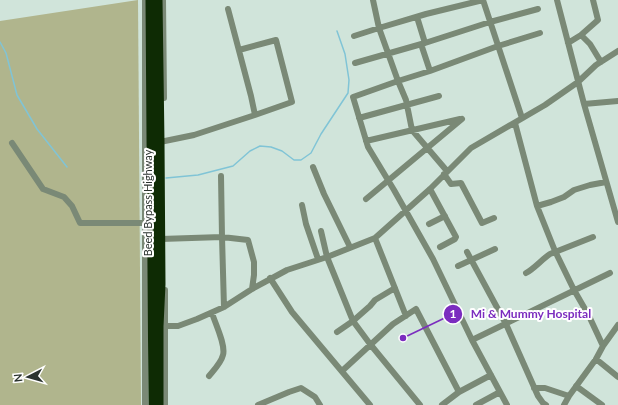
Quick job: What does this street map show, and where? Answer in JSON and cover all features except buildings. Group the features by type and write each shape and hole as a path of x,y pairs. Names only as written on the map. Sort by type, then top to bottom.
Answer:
{"highway":[{"name":"Beed Bypass Highway","path":"150,0 155,76 162,141 163,239 161,284 155,326 152,405"},
{"name":"Beed Bypass Highway","path":"158,0 155,76 148,130 148,223 160,405"}],"street":[{"path":"145,0 155,76"},
{"path":"155,76 163,0"},
{"path":"373,0 379,28 406,100 412,130 427,147 446,173 451,184 461,183 482,223 494,218"},
{"path":"354,36 417,17 483,0 522,118"},
{"path":"557,0 584,104 618,222"},
{"path":"568,43 581,35 598,20 593,0"},
{"path":"355,62 423,44 538,8"},
{"path":"228,9 255,116"},
{"path":"417,17 430,71"},
{"path":"507,405 472,340 433,259 368,147 353,96 540,33"},
{"path":"581,35 590,44 601,62"},
{"path":"162,141 194,135 255,116 292,102 276,40 239,50"},
{"path":"155,326 178,326 212,313 270,278 287,270 327,257 375,238 430,189 471,148 546,105 578,82 596,65 618,51"},
{"path":"359,118 439,96"},
{"path":"584,104 618,101"},
{"path":"366,141 462,119 366,199"},
{"path":"515,123 536,206 555,251 603,346"},
{"path":"12,143 43,189 64,197 72,206 80,223 148,223"},
{"path":"313,168 350,247"},
{"path":"221,176 224,307"},
{"path":"536,206 551,202 574,190 606,182"},
{"path":"430,189 456,238 440,247"},
{"path":"302,206 306,224 318,259"},
{"path":"429,224 445,216"},
{"path":"321,231 327,257 353,321 420,405"},
{"path":"163,239 222,237 248,240 254,262 252,289"},
{"path":"526,273 555,251 592,237"},
{"path":"375,238 406,316"},
{"path":"458,266 495,249"},
{"path":"467,252 506,324 538,396 546,405"},
{"path":"472,340 610,274"},
{"path":"270,278 292,312 370,405"},
{"path":"336,332 353,321 375,300 395,288"},
{"path":"342,371 393,324 416,309 460,392"},
{"path":"209,376 220,362 224,354 222,339 212,313"},
{"path":"564,405 618,325"},
{"path":"145,405 155,326"},
{"path":"155,326 165,405"},
{"path":"596,359 618,377"},
{"path":"442,405 460,392 491,374"},
{"path":"576,386 602,405"},
{"path":"258,405 301,388 315,397 320,405"},
{"path":"534,388 545,388 570,396"},
{"path":"476,405 500,392"}],"green space":[{"path":"138,0 141,405 0,405 0,21"}],"waterway":[{"path":"166,178 198,175 233,166 250,151 260,146 271,147 282,151 294,160 301,160 311,153 321,134 348,93 349,80 345,54 337,31"},
{"path":"0,42 6,53 17,95 37,129 67,167"}],"place":[{"name":"Mi & Mummy Hospital","path":"403,338"}]}
